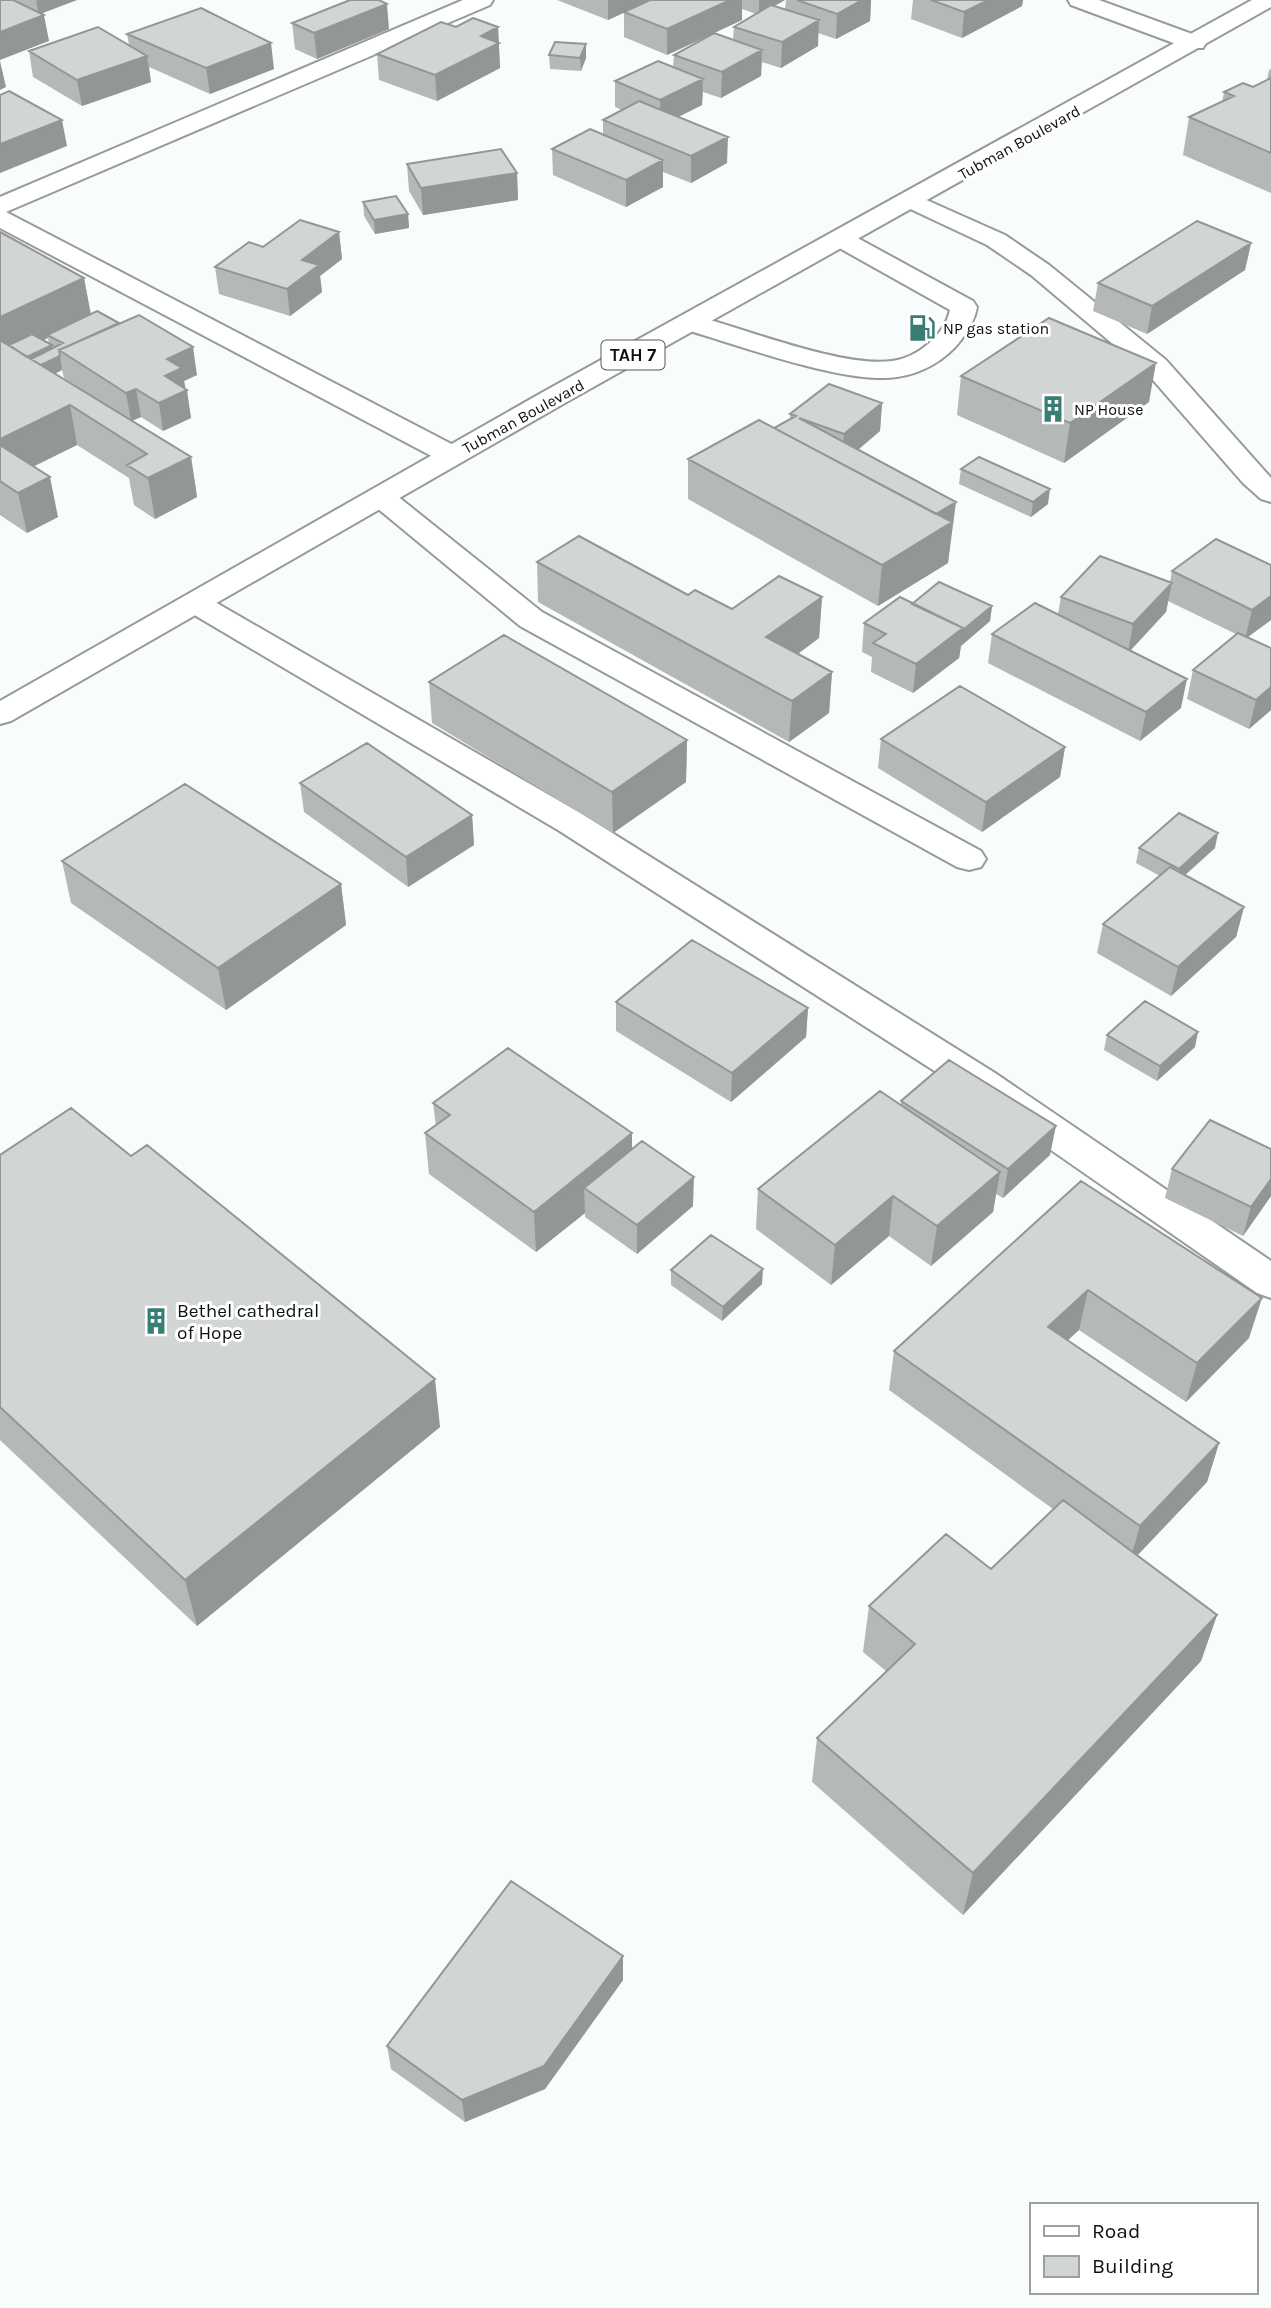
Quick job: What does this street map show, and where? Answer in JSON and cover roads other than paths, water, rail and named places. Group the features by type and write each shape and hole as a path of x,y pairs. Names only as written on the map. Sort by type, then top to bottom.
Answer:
{"main road":[{"path":"0,206 482,0"},
{"path":"1079,0 1195,43"},
{"name":"Tubman Boulevard","path":"0,714 197,604 451,455 914,201 1268,0"},
{"path":"914,201 996,240 1041,270 1156,366 1271,493"},
{"path":"0,218 451,455"},
{"path":"692,323 840,364 874,370 897,369 941,348 963,320 964,307 843,240"},
{"path":"381,496 531,619 969,859"},
{"path":"197,604 593,837 982,1083 1271,1282"}],"place":[{"name":"NP gas station","path":"922,328"},
{"name":"NP House","path":"1053,409"},
{"name":"Bethel cathedral of Hope","path":"156,1321"}]}
